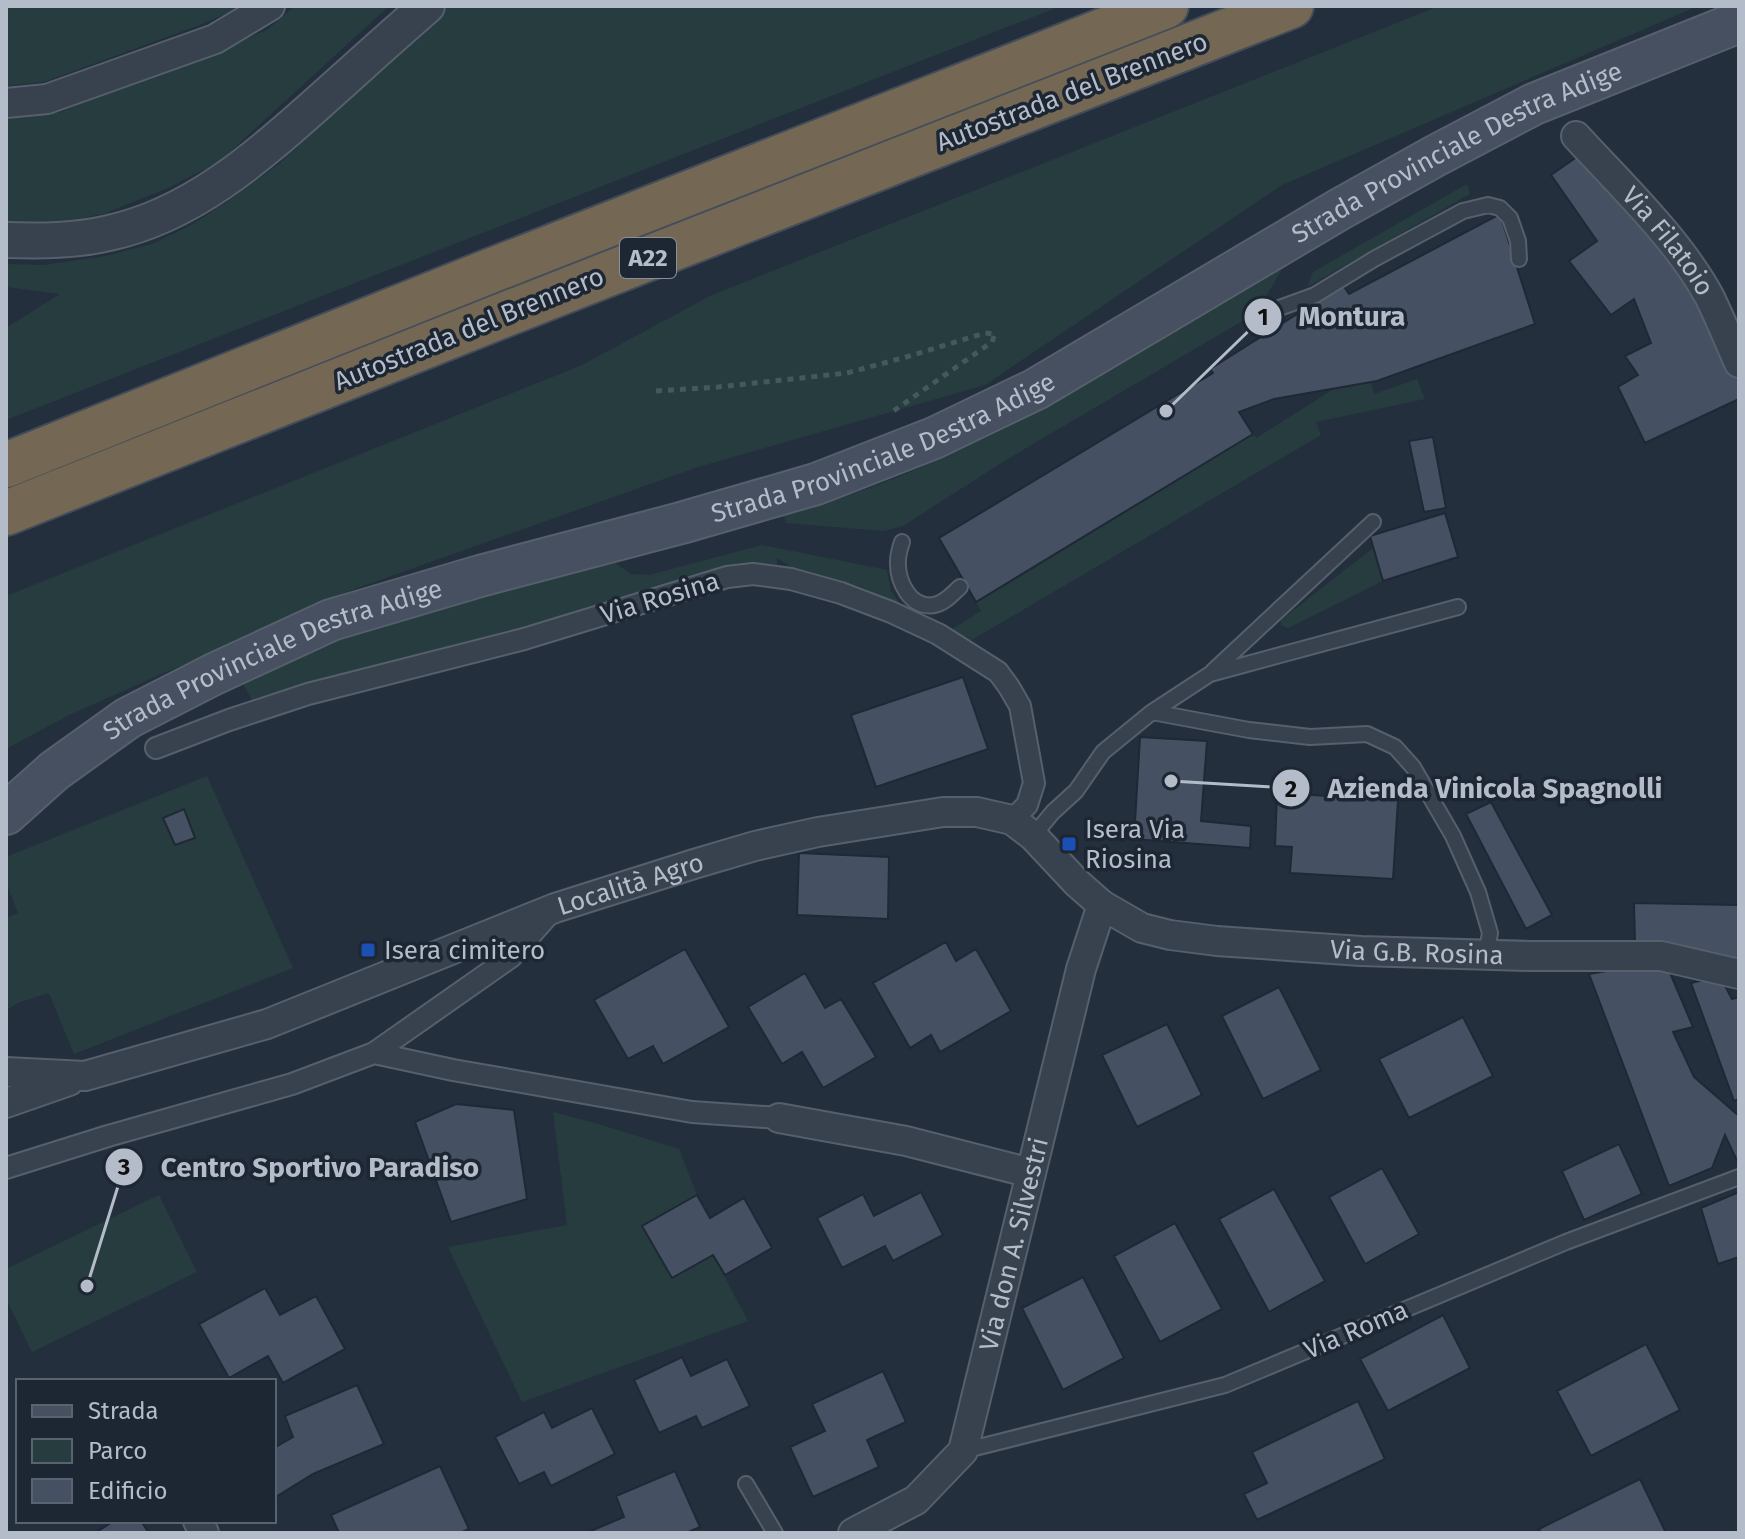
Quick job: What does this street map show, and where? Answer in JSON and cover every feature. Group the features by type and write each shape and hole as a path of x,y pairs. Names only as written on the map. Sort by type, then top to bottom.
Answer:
{"highway":[{"name":"Autostrada del Brennero","path":"6,465 1166,6"},
{"name":"Autostrada del Brennero","path":"6,513 1291,6"}],"main road":[{"name":"Strada Provinciale Destra Adige","path":"6,814 54,771 128,718 331,620 816,484 934,438 1036,389 1340,209 1534,104 1739,22"}],"street":[{"path":"6,103 47,99 215,39 270,6"},
{"path":"6,240 66,240 110,233 181,208 266,149 427,6"},
{"name":"Via Filatoio","path":"1576,136 1642,207 1687,262 1708,296 1739,363"},
{"name":"Via Rosina","path":"156,748 308,694 524,639 727,577 753,574 803,582 891,612 938,634 998,672 1020,706 1034,783 1022,828"},
{"name":"Località Agro","path":"6,1072 85,1076 267,1024 555,908 755,846 818,832 943,812 977,812 1022,828"},
{"path":"1022,828 1102,905"},
{"name":"Via G.B. Rosina","path":"1102,905 1142,928 1217,941 1361,951 1661,956 1739,974"},
{"name":"Via don A. Silvestri","path":"963,1451 1081,969 1102,905"},
{"path":"6,1168 292,1084 374,1053 511,957 555,908"},
{"path":"374,1053 692,1112 779,1118 906,1141 1031,1173"},
{"path":"6,1103 85,1076"},
{"path":"853,1533 916,1500 963,1451"}],"lane":[{"path":"1271,311 1315,295 1463,211 1488,205 1500,208 1510,218 1518,241 1519,259"},
{"path":"1022,828 1053,812 1076,791 1103,752 1152,712 1210,674 1373,522"},
{"path":"902,542 897,562 900,580 908,594 921,604 934,605 946,600 960,587"},
{"path":"1210,674 1458,607"},
{"path":"1152,712 1249,730 1310,737 1367,734 1395,747 1413,767 1453,836 1478,892 1490,933 1486,955"},
{"name":"Via Roma","path":"963,1451 1225,1385 1566,1242 1739,1177"},
{"path":"746,1484 775,1533"}],"path":[{"path":"656,391 847,373 985,333 995,334 992,342 884,418"}],"green space":[{"path":"6,6 243,6 200,25 44,82 6,86"},
{"path":"295,6 389,6 220,161 168,188 103,214 53,223 6,221 6,119 61,112 267,30"},
{"path":"448,6 1061,6 6,420 6,328 60,294 6,287 6,264 43,265 105,256 152,244 193,224 279,164"},
{"path":"1439,6 1698,6 1282,185 985,385 698,467 352,590 69,715 6,749 6,596 580,366 712,295"},
{"path":"1467,184 1470,194 1307,287 1313,272"},
{"path":"1286,262 1256,313 1006,460 903,526 883,531 786,523 784,516 898,477 1048,406"},
{"path":"1417,379 1425,399 1316,422 1321,435 970,641 951,630 981,611 976,602 978,600 1253,434 1256,438 1337,387 1371,382 1374,394"},
{"path":"762,545 887,570 891,591 900,604 859,586 791,567 777,558 777,568 763,565 737,568 255,706 242,682 365,630 470,599 615,563 631,574 649,575"},
{"path":"1373,548 1383,581 1288,628 1281,625 1281,620"},
{"path":"207,776 293,968 74,1054 49,993 6,1010 6,918 18,913 6,883 6,857"},
{"path":"553,1112 679,1149 697,1195 642,1227 672,1278 713,1255 748,1321 522,1402 448,1247 567,1225"},
{"path":"159,1195 197,1272 32,1352 6,1299 6,1269"}],"building":[{"path":"1581,154 1654,224 1739,372 1739,399 1645,443 1618,387 1638,375 1625,356 1651,343 1634,299 1611,315 1569,261 1597,241 1551,175"},
{"path":"1500,214 1535,324 1377,381 1274,399 1239,412 1253,434 976,602 939,538 1213,373 1210,369 1343,285 1349,294"},
{"path":"1433,437 1446,508 1424,512 1409,441"},
{"path":"1445,513 1458,557 1383,581 1370,536"},
{"path":"963,677 988,749 876,787 851,715"},
{"path":"1140,737 1207,741 1201,821 1251,826 1250,848 1134,839"},
{"path":"1277,793 1398,800 1393,879 1290,873 1292,847 1275,846"},
{"path":"1491,802 1552,915 1526,929 1466,814"},
{"path":"184,809 195,838 175,845 163,818"},
{"path":"799,853 889,857 888,919 797,915"},
{"path":"1634,903 1739,905 1739,963 1635,946"},
{"path":"946,942 956,961 976,949 1011,1011 940,1052 931,1035 910,1048 873,983"},
{"path":"685,949 729,1027 663,1064 653,1046 628,1059 594,1000"},
{"path":"1665,961 1693,1027 1673,1032 1694,1077 1739,1116 1739,1165 1725,1135 1712,1168 1669,1186 1589,974"},
{"path":"805,973 825,1008 841,999 876,1057 823,1088 802,1052 782,1064 748,1007"},
{"path":"1720,976 1732,999 1739,997 1739,1099 1734,1101 1691,983"},
{"path":"1279,987 1321,1070 1263,1099 1222,1016"},
{"path":"1463,1017 1493,1076 1409,1118 1379,1059"},
{"path":"1167,1024 1202,1095 1137,1127 1102,1055"},
{"path":"456,1104 514,1110 527,1199 451,1222 415,1122"},
{"path":"1619,1144 1642,1194 1584,1220 1562,1171"},
{"path":"1382,1168 1419,1234 1365,1264 1329,1197"},
{"path":"1274,1189 1325,1281 1269,1312 1219,1219"},
{"path":"921,1192 943,1235 893,1261 885,1246 842,1268 817,1218 863,1194 874,1216"},
{"path":"1739,1192 1739,1257 1718,1264 1701,1208"},
{"path":"697,1195 710,1218 744,1198 772,1248 725,1275 713,1255 672,1278 642,1226"},
{"path":"1175,1223 1222,1309 1160,1342 1114,1256"},
{"path":"1083,1277 1124,1358 1063,1390 1022,1308"},
{"path":"265,1288 280,1315 316,1296 345,1349 283,1383 268,1356 229,1378 199,1324"},
{"path":"1443,1315 1470,1368 1388,1411 1360,1359"},
{"path":"1646,1344 1680,1410 1591,1456 1557,1391"},
{"path":"682,1357 691,1376 727,1359 750,1406 702,1428 696,1416 659,1433 634,1380"},
{"path":"883,1371 906,1422 867,1440 879,1467 813,1497 790,1447 825,1431 812,1404"},
{"path":"357,1385 384,1444 313,1474 276,1497 276,1447 293,1437 285,1416"},
{"path":"1358,1401 1385,1459 1257,1520 1244,1494 1267,1483 1252,1452"},
{"path":"592,1408 615,1454 551,1486 544,1472 519,1484 495,1437 544,1412 552,1428"},
{"path":"440,1466 469,1529 460,1533 339,1533 331,1515"},
{"path":"675,1471 700,1527 686,1533 586,1533 624,1517 616,1496"},
{"path":"1640,1479 1666,1533 1541,1533 1539,1529"},
{"path":"111,1523 142,1523 149,1533 95,1533"}],"place":[{"name":"Montura","path":"1166,411"},
{"name":"Azienda Vinicola Spagnolli","path":"1171,781"},
{"name":"Isera Via Riosina","path":"1069,844"},
{"name":"Isera cimitero","path":"368,950"},
{"name":"Centro Sportivo Paradiso","path":"87,1286"}]}
